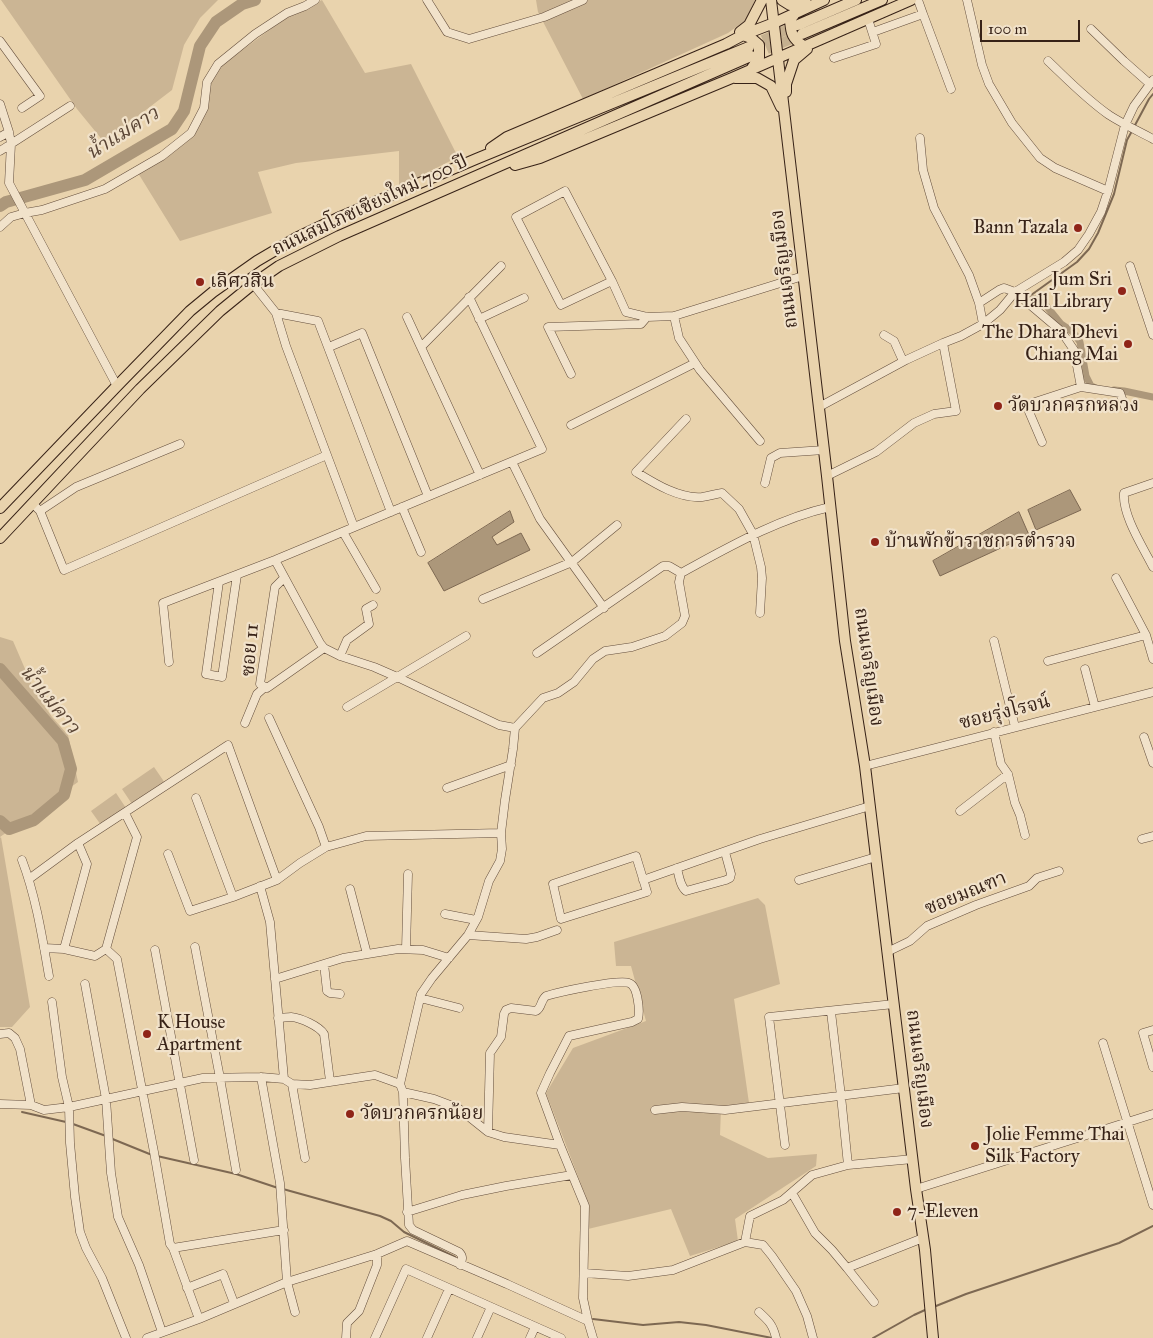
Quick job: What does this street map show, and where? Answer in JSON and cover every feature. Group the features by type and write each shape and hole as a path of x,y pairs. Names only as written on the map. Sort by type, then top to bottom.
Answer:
{"main road":[{"path":"726,44 749,25 762,0"},
{"name":"ถนนเจริญเมือง","path":"771,0 827,476 844,641 865,766 923,1238 933,1338"},
{"path":"782,0 790,5 821,1"},
{"path":"856,0 800,30 882,0"},
{"path":"483,173 540,158 732,78 911,0"},
{"path":"476,159 507,137 726,44 742,35 774,23 821,1"},
{"path":"796,12 790,20 791,33 804,46"},
{"path":"742,35 751,38 759,45 759,58 752,68"},
{"path":"784,112 786,84 794,60 818,40"},
{"name":"ถนนสมโภชเชียงใหม่ 700 ปี","path":"0,538 36,507 140,389 220,311 279,266 339,236 483,173 750,51 476,159 340,217 296,238 257,261 213,292 190,312 1,506"},
{"path":"732,78 757,78 770,86 784,112"}],"street":[{"path":"0,227 11,217 24,210 42,210 105,189 162,156 191,133 204,108 207,82 218,64 255,34 287,13 315,0"},
{"path":"427,0 447,32 469,38 544,18 582,0"},
{"path":"918,0 950,89"},
{"path":"967,0 982,65 989,84 1012,123 1040,158 1055,168 1108,191"},
{"path":"873,32 923,14"},
{"path":"834,58 876,44 868,19"},
{"path":"819,407 903,362 983,324 1000,310 1015,292 1064,262 1078,250 1101,212 1125,124 1134,106 1152,82 1124,61 1091,29"},
{"path":"0,41 40,96 22,108"},
{"path":"1048,61 1097,106 1153,139"},
{"path":"0,104 11,144 9,183 117,386"},
{"path":"0,151 70,106"},
{"path":"0,137 9,132"},
{"path":"920,138 923,170 934,208 970,275 979,303 983,324"},
{"path":"612,281 561,305 516,217 565,191 612,281 626,312 647,317 674,316 803,276"},
{"path":"421,347 501,266"},
{"path":"1130,266 1153,335"},
{"path":"253,284 276,313 286,346 354,527"},
{"path":"979,303 1004,288 1015,292 1061,331 1074,350 1081,387"},
{"path":"169,662 163,603 275,560 542,449 469,298"},
{"path":"479,319 524,298"},
{"path":"276,313 318,321 390,512"},
{"path":"674,316 679,338 695,363 760,441"},
{"path":"407,317 480,475"},
{"path":"571,374 548,327 641,324 647,317"},
{"path":"328,347 362,333 428,496"},
{"path":"884,335 894,341 903,362"},
{"path":"827,476 876,452 914,423 934,414 956,411 943,343"},
{"path":"571,425 695,363"},
{"path":"1042,442 1027,407 1029,404 1081,387 1120,393 1125,407"},
{"path":"686,419 636,472 656,484 680,494 701,497 722,493 739,509 753,534 761,567 760,613"},
{"path":"180,444 76,487 36,507 64,570 327,455"},
{"path":"765,483 771,458 780,453 824,450"},
{"path":"512,462 540,519 604,608"},
{"path":"1153,483 1124,493 1124,501 1134,531 1153,567"},
{"path":"402,507 421,552"},
{"path":"460,1265 463,1259 462,1254 413,1230 409,1225 402,1088 421,994 468,935 500,861 504,800 514,749 515,728 543,698 558,693 574,682 593,659 605,651 632,648 665,636 682,623 685,616 679,582 681,573 753,534 809,512 830,507"},
{"path":"483,599 572,562 617,525"},
{"path":"343,532 376,589"},
{"path":"275,560 320,644 324,648 340,656 397,677 499,725 515,728"},
{"path":"537,653 663,566 669,566 681,573"},
{"path":"219,582 206,674 222,678 237,575"},
{"name":"ซอย 11","path":"284,578 275,587 260,684 267,688 324,648"},
{"path":"1116,578 1146,635 1153,659"},
{"path":"340,656 346,640 369,624 366,609 373,605"},
{"path":"1048,661 1146,635"},
{"path":"346,707 466,636"},
{"path":"994,641 1015,727"},
{"path":"1085,669 1095,707"},
{"path":"245,723 257,694 265,687"},
{"name":"ซอยรุ่งโรจน์","path":"865,766 1153,692"},
{"path":"269,718 320,827 326,847"},
{"path":"994,732 1001,764 1008,774 1025,835"},
{"path":"1144,737 1153,762"},
{"path":"29,879 78,843 228,745 277,880"},
{"path":"447,788 511,765"},
{"path":"960,811 1008,774"},
{"path":"196,798 233,897"},
{"path":"644,880 760,839 870,806"},
{"path":"44,948 64,949 94,956 106,949 137,837 125,813"},
{"path":"168,854 190,911 277,880 326,847 366,836 501,833"},
{"path":"1142,839 1153,836"},
{"path":"64,949 87,864 78,843"},
{"path":"678,868 681,884 686,891 726,880 730,878 731,874 725,852"},
{"path":"636,856 644,880 648,892 561,919 553,884 636,856"},
{"path":"799,880 876,857"},
{"path":"22,860 37,910 49,976"},
{"name":"ซอยมณฑา","path":"887,952 910,941 927,926 976,905 1029,886 1037,878 1059,871"},
{"path":"406,949 408,874"},
{"path":"260,886 270,922 284,1079"},
{"path":"350,889 367,954"},
{"path":"445,914 476,920"},
{"path":"468,935 526,939 557,930"},
{"path":"195,947 236,1170"},
{"path":"106,949 117,959 170,1244 199,1319"},
{"path":"275,979 343,958 398,949 423,950 450,958"},
{"path":"155,950 194,1160"},
{"path":"324,964 327,990 330,993 340,994"},
{"path":"85,984 106,1099 111,1173 118,1217 139,1265 162,1332"},
{"path":"488,1132 490,1053 501,1037 506,1010 511,1008 536,1011 540,1008 542,999 552,994 598,985 632,984 635,989 638,1019 569,1036 541,1093 585,1206 583,1298 593,1338"},
{"path":"420,998 459,1008"},
{"path":"52,1002 62,1077 69,1107 75,1196 80,1232 102,1278 126,1338"},
{"path":"785,1145 769,1018 894,1004"},
{"path":"831,1012 848,1165"},
{"path":"278,1018 293,1017 321,1029 324,1034 330,1082"},
{"path":"1153,1030 1143,1033 1153,1068"},
{"path":"0,1034 9,1032 15,1038 20,1049 31,1105"},
{"path":"1103,1042 1153,1205"},
{"path":"0,1104 31,1105 44,1110 69,1107 203,1078 261,1077 284,1079 292,1084 310,1085 375,1074 402,1088 458,1108 488,1132 560,1145"},
{"path":"261,1077 280,1181 287,1282 294,1312"},
{"path":"292,1084 305,1158"},
{"path":"655,1110 682,1107 726,1110 904,1088"},
{"path":"916,1189 1153,1114"},
{"path":"745,1242 750,1216 783,1200 812,1175 848,1165 913,1159"},
{"path":"408,1212 471,1193 572,1175"},
{"path":"792,1193 815,1233 832,1250 874,1302"},
{"path":"173,1248 284,1230"},
{"path":"847,1268 923,1238"},
{"path":"147,1338 199,1319 287,1282 376,1254 407,1241 588,1321"},
{"path":"584,1273 628,1276 673,1270 745,1242 763,1245 796,1291 807,1316 813,1338"},
{"path":"346,1338 347,1324 359,1311 377,1265 376,1254"},
{"path":"375,1338 406,1270 561,1338"},
{"path":"187,1288 223,1274 234,1303"},
{"path":"427,1338 449,1289"},
{"path":"477,1338 491,1307"},
{"path":"758,1312 769,1321 774,1329 776,1338"},
{"path":"530,1338 534,1327"}],"shaded area":[{"path":"1,0 218,0 200,18 184,45 172,90 104,142 77,109"},
{"path":"322,0 365,73 411,64 458,157 399,187 399,151 296,163 258,172 272,213 180,241 138,173 190,138 211,82 221,66 288,16"},
{"path":"536,0 755,0 746,20 728,33 583,99 538,12"},
{"path":"1070,490 1081,510 1036,530 1028,510"},
{"path":"510,511 514,522 492,537 497,545 521,533 530,550 444,591 428,563"},
{"path":"1019,512 1029,535 940,576 933,561"},
{"path":"0,637 13,641 35,692 52,717 68,735 78,782 0,837"},
{"path":"154,767 165,783 132,804 122,789"},
{"path":"116,793 126,808 101,825 91,811"},
{"path":"1,837 30,1007 12,1027 0,1027"},
{"path":"758,898 765,905 780,984 734,999 749,1103 721,1109 720,1135 768,1158 817,1154 816,1166 735,1219 738,1241 690,1256 671,1209 588,1229 586,1197 546,1093 573,1048 646,1021 631,966 616,966 614,942"}],"waterway":[{"name":"น้ำแม่คาว","path":"0,206 6,202 85,180 172,129 184,111 200,46 216,22 242,4 255,0"},
{"path":"1134,127 1153,94"},
{"path":"1027,298 1077,262 1089,249 1098,233 1114,194 1127,140 1132,131"},
{"path":"1025,299 1039,299 1061,324 1073,332 1080,342 1086,376 1091,386 1096,388"},
{"path":"1114,390 1153,397"},
{"name":"น้ำแม่คาว","path":"0,669 63,741 71,769 64,795 34,820 9,829 0,821"},
{"path":"22,1112 66,1122"},
{"path":"73,1124 106,1136"},
{"path":"110,1138 152,1155"},
{"path":"157,1156 236,1174 278,1188"},
{"path":"283,1189 380,1216 391,1221 404,1232 455,1257"},
{"path":"936,1306 966,1294 1119,1243 1153,1226"},
{"path":"873,1338 925,1310"},
{"path":"593,1319 643,1325 679,1322 706,1325 772,1338"}],"tunnel":[{"path":"749,46 798,25"},
{"path":"753,55 801,35"}],"place":[{"name":"Bann Tazala","path":"1078,228"},
{"name":"เลิศวสิน","path":"200,282"},
{"name":"Jum Sri Hall Library","path":"1122,291"},
{"name":"The Dhara Dhevi Chiang Mai","path":"1128,344"},
{"name":"วัดบวกครกหลวง","path":"998,406"},
{"name":"บ้านพักข้าราชการตำรวจ","path":"875,542"},
{"name":"K House Apartment","path":"147,1034"},
{"name":"วัดบวกครกน้อย","path":"350,1114"},
{"name":"Jolie Femme Thai Silk Factory","path":"975,1146"},
{"name":"7-Eleven","path":"897,1212"}]}
